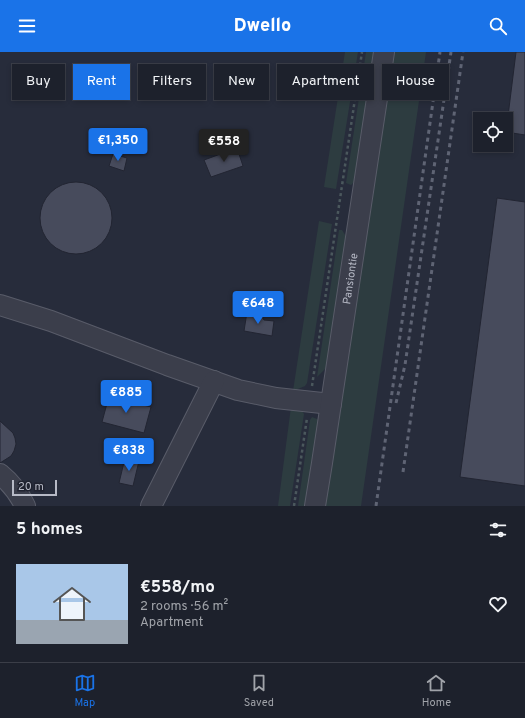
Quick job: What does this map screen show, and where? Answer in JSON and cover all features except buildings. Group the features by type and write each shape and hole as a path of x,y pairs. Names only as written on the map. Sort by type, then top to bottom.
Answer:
{"street":[{"name":"Pansiontie","path":"315,506 384,52"},
{"path":"0,305 51,320 238,390 276,398 331,404"},
{"path":"151,506 214,381"},
{"path":"0,474 8,481 20,496 25,506"}],"path":[{"path":"294,506 362,52"}],"shaded area":[{"path":"345,52 358,52 356,64 343,64"},
{"path":"366,52 375,52 373,64 364,64"},
{"path":"393,52 426,52 424,64 391,64"},
{"path":"338,100 350,100 336,189 324,187"},
{"path":"359,100 368,100 355,181 351,185 346,183"},
{"path":"385,100 419,100 361,506 322,506"},
{"path":"319,221 332,224 307,383 305,386 293,391"},
{"path":"339,230 342,230 347,238 327,367 317,377"},
{"path":"291,407 302,411 304,414 290,506 278,506"},
{"path":"312,417 319,421 306,506 298,506 310,420"}],"railway":[{"path":"376,506 440,52"},
{"path":"396,403 405,365 451,52"},
{"path":"403,472 463,52"}]}
